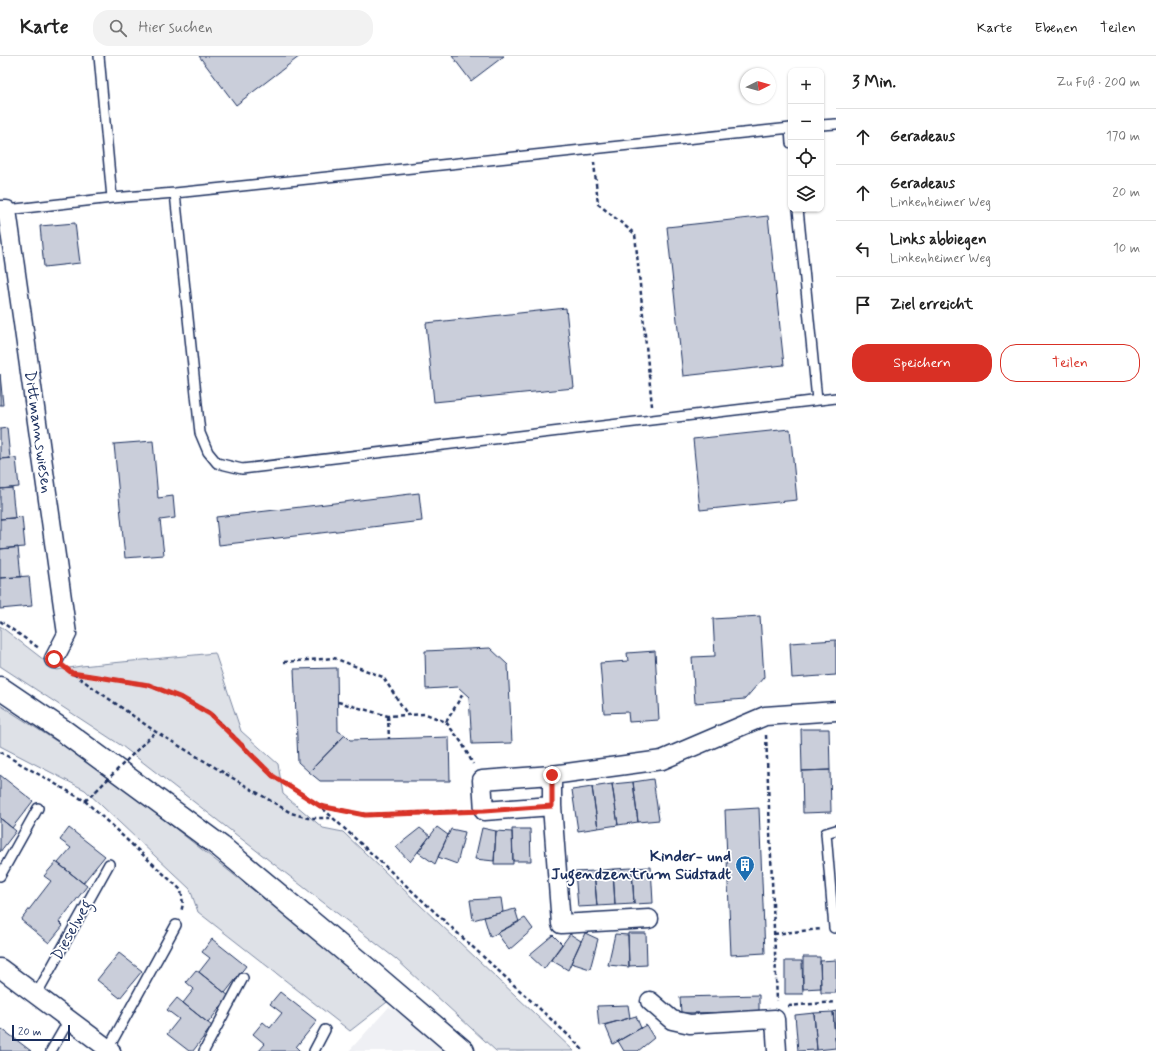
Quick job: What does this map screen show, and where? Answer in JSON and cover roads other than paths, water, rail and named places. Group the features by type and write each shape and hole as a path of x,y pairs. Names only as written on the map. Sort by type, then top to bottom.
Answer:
{"main road":[{"path":"0,688 65,732 221,847 463,1051"}],"street":[{"name":"Dittmannswiesen","path":"4,210 66,634 54,659"},
{"path":"552,806 484,811 482,780 552,775 662,760 765,716 836,711"},
{"path":"552,775 552,806 561,924 649,918"},
{"path":"0,968 109,1050"},
{"path":"650,1001 672,1020 690,1024 774,1019 777,1051"}],"lane":[{"path":"99,56 112,198"},
{"path":"824,125 836,124"},
{"path":"4,210 788,128"},
{"path":"175,193 200,432 208,452 217,463 242,469 836,398"},
{"path":"798,212 817,400"},
{"path":"0,876 38,808"},
{"path":"834,928 826,833 836,830"},
{"name":"Dieselweg","path":"36,995 109,864"},
{"path":"109,1050 176,925"},
{"path":"204,1051 243,978"},
{"path":"51,1051 69,1020"},
{"path":"314,1051 325,1030"}],"place":[{"name":"Kinder- und Jugendzentrum Südstadt","path":"745,882"}]}
